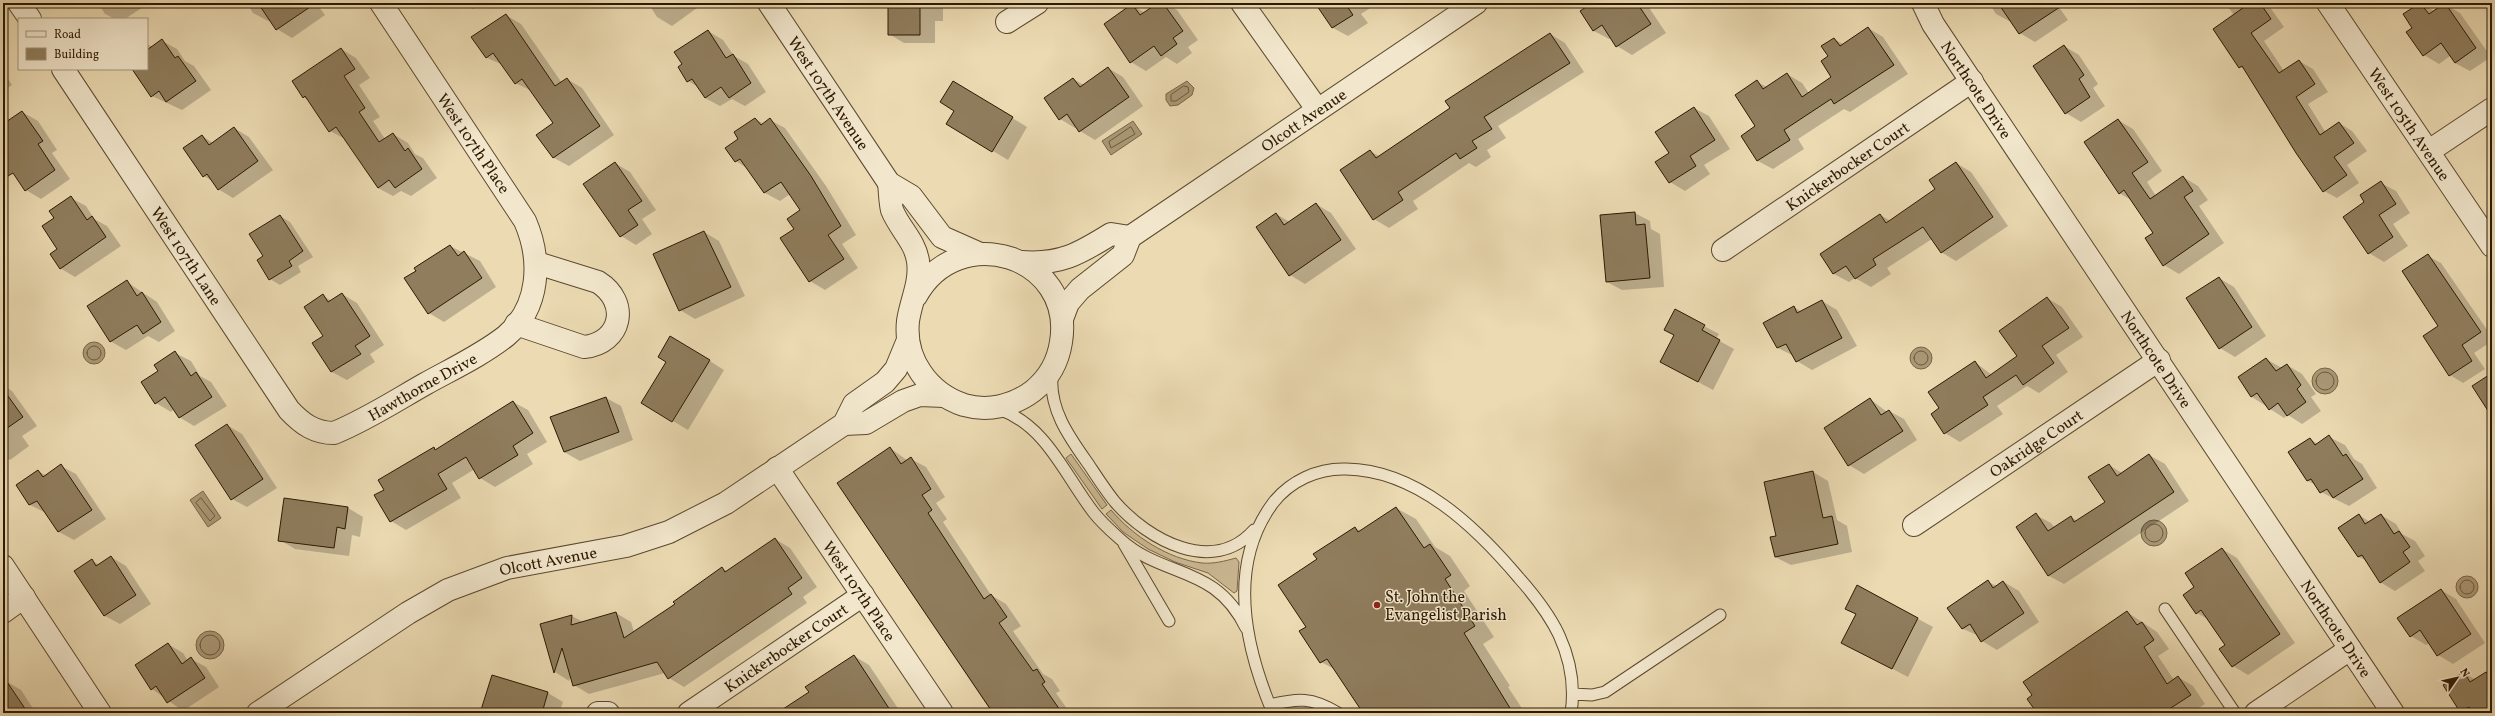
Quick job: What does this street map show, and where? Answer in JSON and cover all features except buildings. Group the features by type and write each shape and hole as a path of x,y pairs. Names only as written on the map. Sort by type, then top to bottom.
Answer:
{"street":[{"path":"19,3 29,18"},
{"name":"West 107th Place","path":"381,3 525,221 531,234 537,262 533,293"},
{"name":"West 107th Avenue","path":"769,3 889,183 911,196 942,236 978,253"},
{"path":"1007,22 1037,3"},
{"path":"1242,3 1317,109"},
{"name":"Olcott Avenue","path":"1130,237 1317,109 1476,3"},
{"name":"Northcote Drive","path":"1923,3 1933,24 2159,360 2393,713"},
{"name":"West 105th Avenue","path":"2328,3 2492,246"},
{"name":"West 107th Lane","path":"64,70 289,410 299,420 321,433"},
{"name":"Knickerbocker Court","path":"1723,250 1972,81"},
{"path":"2428,151 2492,109"},
{"name":"West 107th Avenue","path":"889,183 892,210 909,238 918,260 916,296"},
{"path":"908,340 896,369 885,382 854,404 844,424 866,423 903,401 920,395 944,396 969,406 993,408 1016,402 1027,395 1037,388 1052,369 1060,349 1062,319 1068,303 1080,289 1123,255 1130,237 1110,234 1080,252 1062,260 1043,263 1021,262"},
{"path":"944,396 926,380 918,369 908,340 908,320 916,296 926,280 944,265 966,255 978,253 1001,255 1021,262 1037,273 1051,290 1062,319"},
{"path":"516,324 584,347 592,346 606,339 612,334 618,319 617,302 606,287 598,282 537,262"},
{"name":"Hawthorne Drive","path":"321,433 334,433 349,427 493,345 516,324 533,293"},
{"name":"Oakridge Court","path":"1914,525 2159,360"},
{"name":"Olcott Avenue","path":"258,713 408,613 448,590 514,566 647,540 708,514 844,424"},
{"name":"West 107th Place","path":"777,468 942,713"},
{"path":"3,566 100,713"},
{"name":"Knickerbocker Court","path":"689,713 863,595"},
{"path":"3,612 24,597"},
{"path":"2256,713 2350,649"},
{"path":"598,713 608,713"}],"lane":[{"path":"1052,369 1053,398 1068,433 1115,502 1149,532 1180,547 1193,551 1210,552 1226,550 1242,542 1264,517 1278,497 1298,481 1314,474 1339,469 1356,469 1409,485 1426,494 1451,511 1486,540 1543,609 1555,626 1565,651 1573,694 1571,713"},
{"path":"993,408 1016,416 1040,436 1094,512 1122,540 1149,559 1197,577 1213,587 1235,610 1249,635"},
{"path":"1264,517 1252,541 1246,571 1249,635 1257,668 1272,709 1302,699 1322,704 1338,713"},
{"path":"1122,540 1169,621"},
{"path":"2165,609 2236,713"},
{"path":"1573,694 1598,694 1626,678 1720,616"}],"shaded area":[{"path":"1071,454 1107,505 1102,509 1066,458"},
{"path":"1111,510 1140,537 1152,545 1177,557 1202,563 1219,562 1236,558 1239,562 1237,591 1234,593 1208,573 1175,562 1148,549 1123,532 1106,514"}],"water":[{"path":"1187,81 1194,88 1192,95 1178,105 1170,106 1166,100 1166,94"},
{"path":"1133,121 1142,134 1111,155 1102,141"},
{"path":"94,342 102,345 105,353 102,361 94,364 86,361 83,353 86,345"},
{"path":"1921,347 1929,350 1932,358 1929,366 1921,369 1913,366 1910,358 1913,350"},
{"path":"2325,368 2334,372 2338,381 2334,390 2325,394 2316,390 2312,381 2316,372"},
{"path":"203,491 221,518 208,527 190,500"},
{"path":"2154,520 2163,524 2167,533 2163,542 2154,546 2145,542 2141,533 2145,524"},
{"path":"2467,576 2475,579 2478,587 2475,595 2467,598 2459,595 2456,587 2459,579"},
{"path":"210,631 220,635 224,645 220,655 210,659 200,655 196,645 200,635"}],"place":[{"name":"St. John the Evangelist Parish","path":"1377,605"}]}
